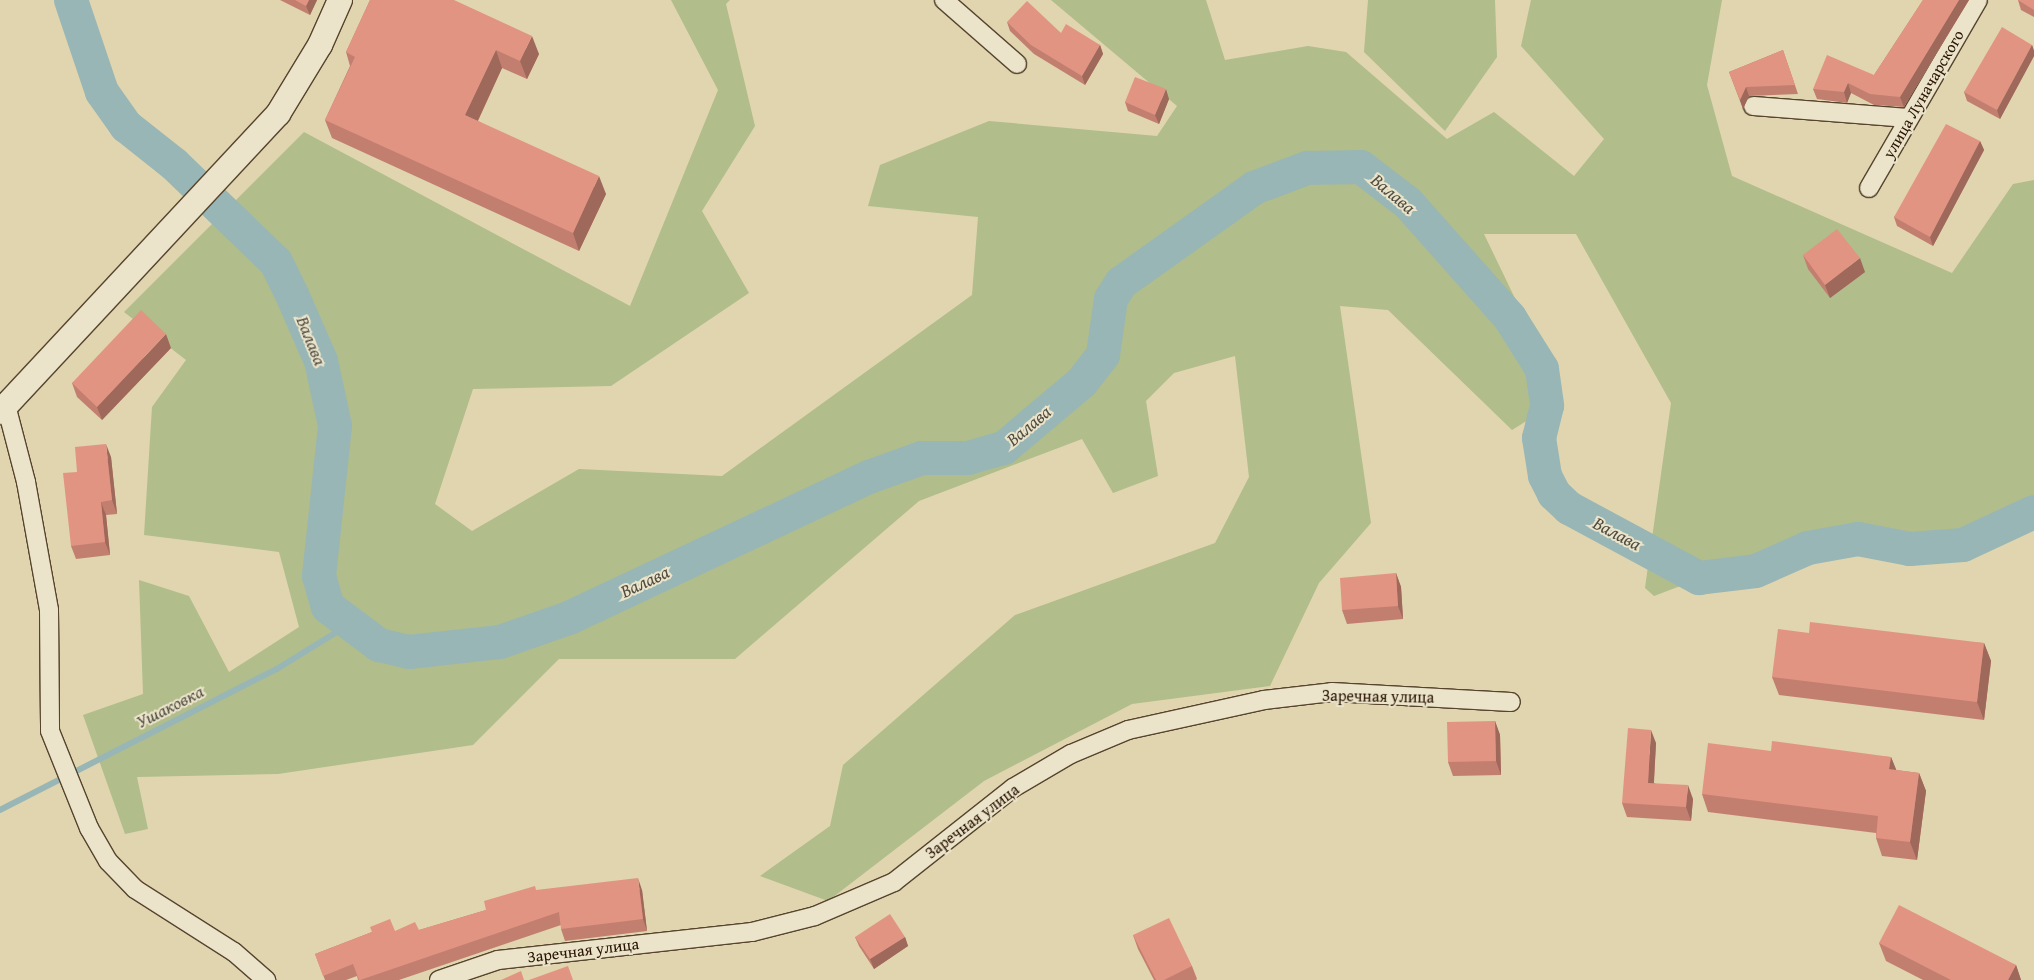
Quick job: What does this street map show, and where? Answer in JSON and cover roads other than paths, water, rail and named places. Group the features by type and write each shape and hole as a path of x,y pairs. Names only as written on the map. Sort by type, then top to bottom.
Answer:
{"main road":[{"path":"3,408 248,149 301,78 340,0"}],"street":[{"path":"944,0 1017,64"},
{"name":"улица Луначарского","path":"1869,188 1978,0"},
{"path":"1753,106 1909,118"},
{"path":"3,408 26,482 49,610 50,731 89,828 108,861 135,889 234,952 266,980"},
{"name":"Заречная улица","path":"438,980 498,960 752,932 815,916 894,882 1013,788 1071,754 1128,730 1264,700 1332,692 1511,702"}],"waterway":[{"name":"Валава","path":"71,0 102,92 126,126 174,164 276,262 293,297 321,361 335,426 319,576 328,607 379,645 409,652 500,642 569,618 869,477 922,458 968,458 1004,448 1082,382 1103,355 1111,299 1121,283 1254,188 1307,168 1361,167 1408,203 1510,318 1542,369 1547,406 1539,438 1545,476 1554,494 1569,508 1699,578 1756,571 1808,548 1858,539 1910,549 1963,545 2034,512"},
{"name":"Ушаковка","path":"0,810 277,669 350,624"}]}
